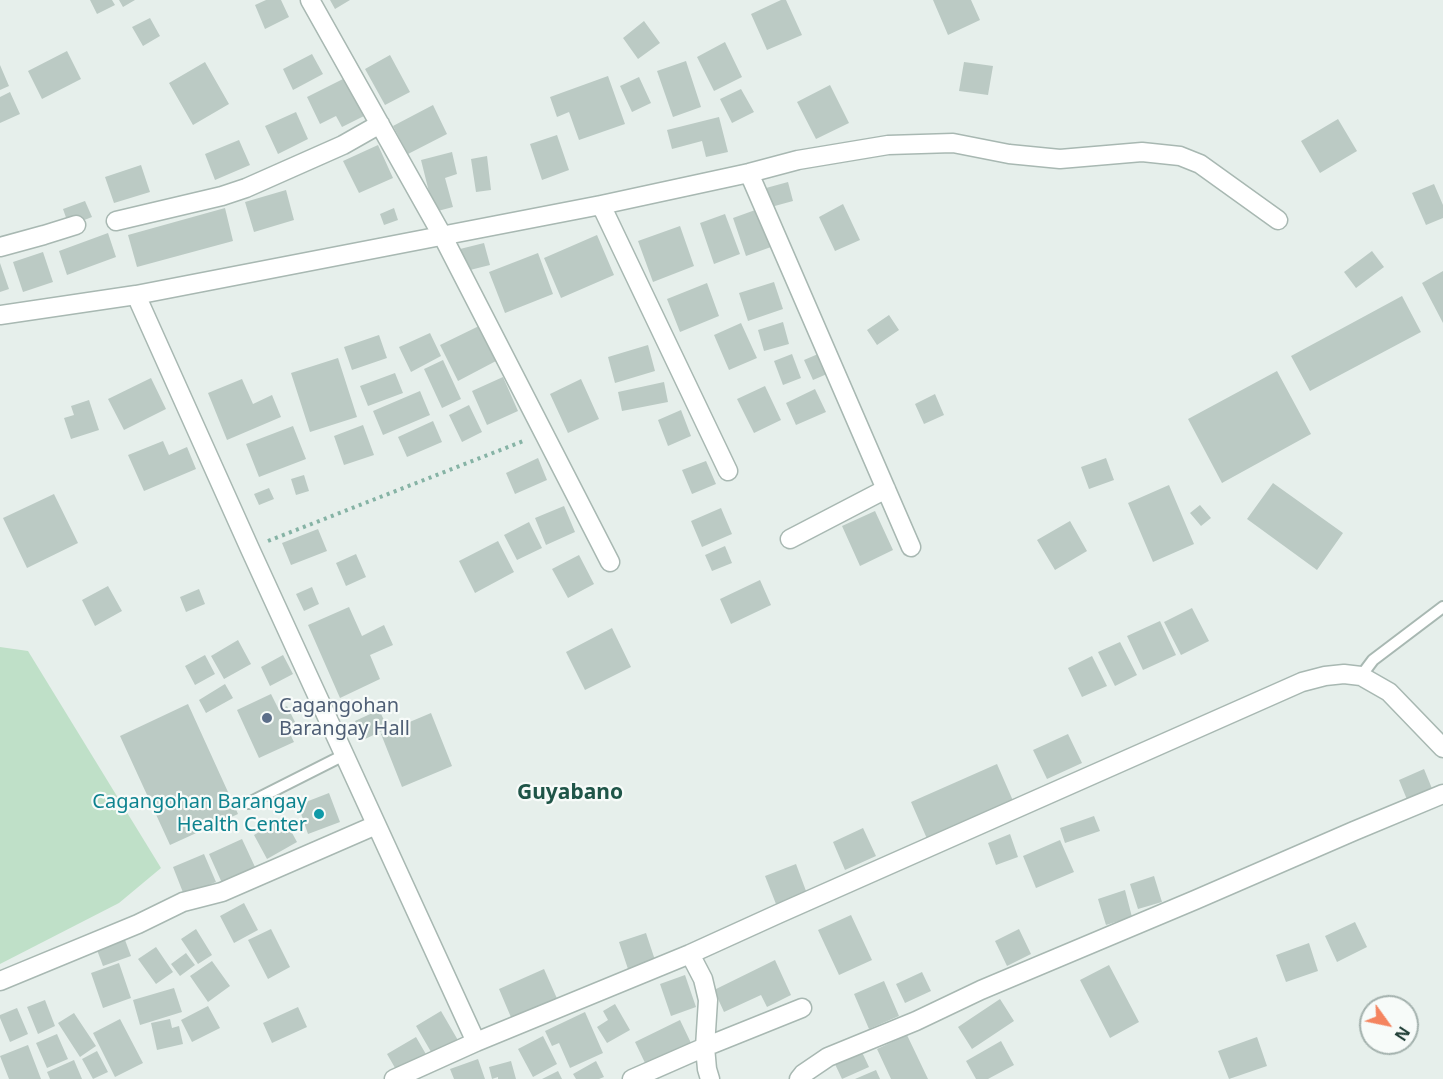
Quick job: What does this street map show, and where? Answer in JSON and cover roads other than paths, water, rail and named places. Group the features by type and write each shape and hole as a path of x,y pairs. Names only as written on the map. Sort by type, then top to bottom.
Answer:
{"street":[{"path":"310,0 442,236 610,562"},
{"path":"116,221 222,196 246,188 343,145 380,124"},
{"path":"0,315 136,295 602,205 798,160 888,145 952,144 1009,154 1060,159 1142,152 1180,156 1200,164 1278,220"},
{"path":"749,173 911,547"},
{"path":"602,205 728,471"},
{"path":"0,247 76,225"},
{"path":"136,295 476,1042"},
{"path":"790,539 886,489"},
{"path":"394,1079 476,1042 690,954 1302,682 1344,674 1361,676 1389,692 1443,748"},
{"path":"798,1079 828,1057 1443,794"},
{"path":"0,981 138,924 183,902 222,892 376,825"},
{"path":"690,954 703,980 708,1000 705,1047 710,1079"},
{"path":"632,1079 802,1008"}],"lane":[{"path":"1361,676 1373,660 1443,607"},
{"path":"249,803 344,755"}],"place":[{"name":"Cagangohan Barangay Hall","path":"267,718"},
{"name":"Cagangohan Barangay Health Center","path":"319,814"}],"district":[{"name":"Guyabano","path":"570,793"}]}
